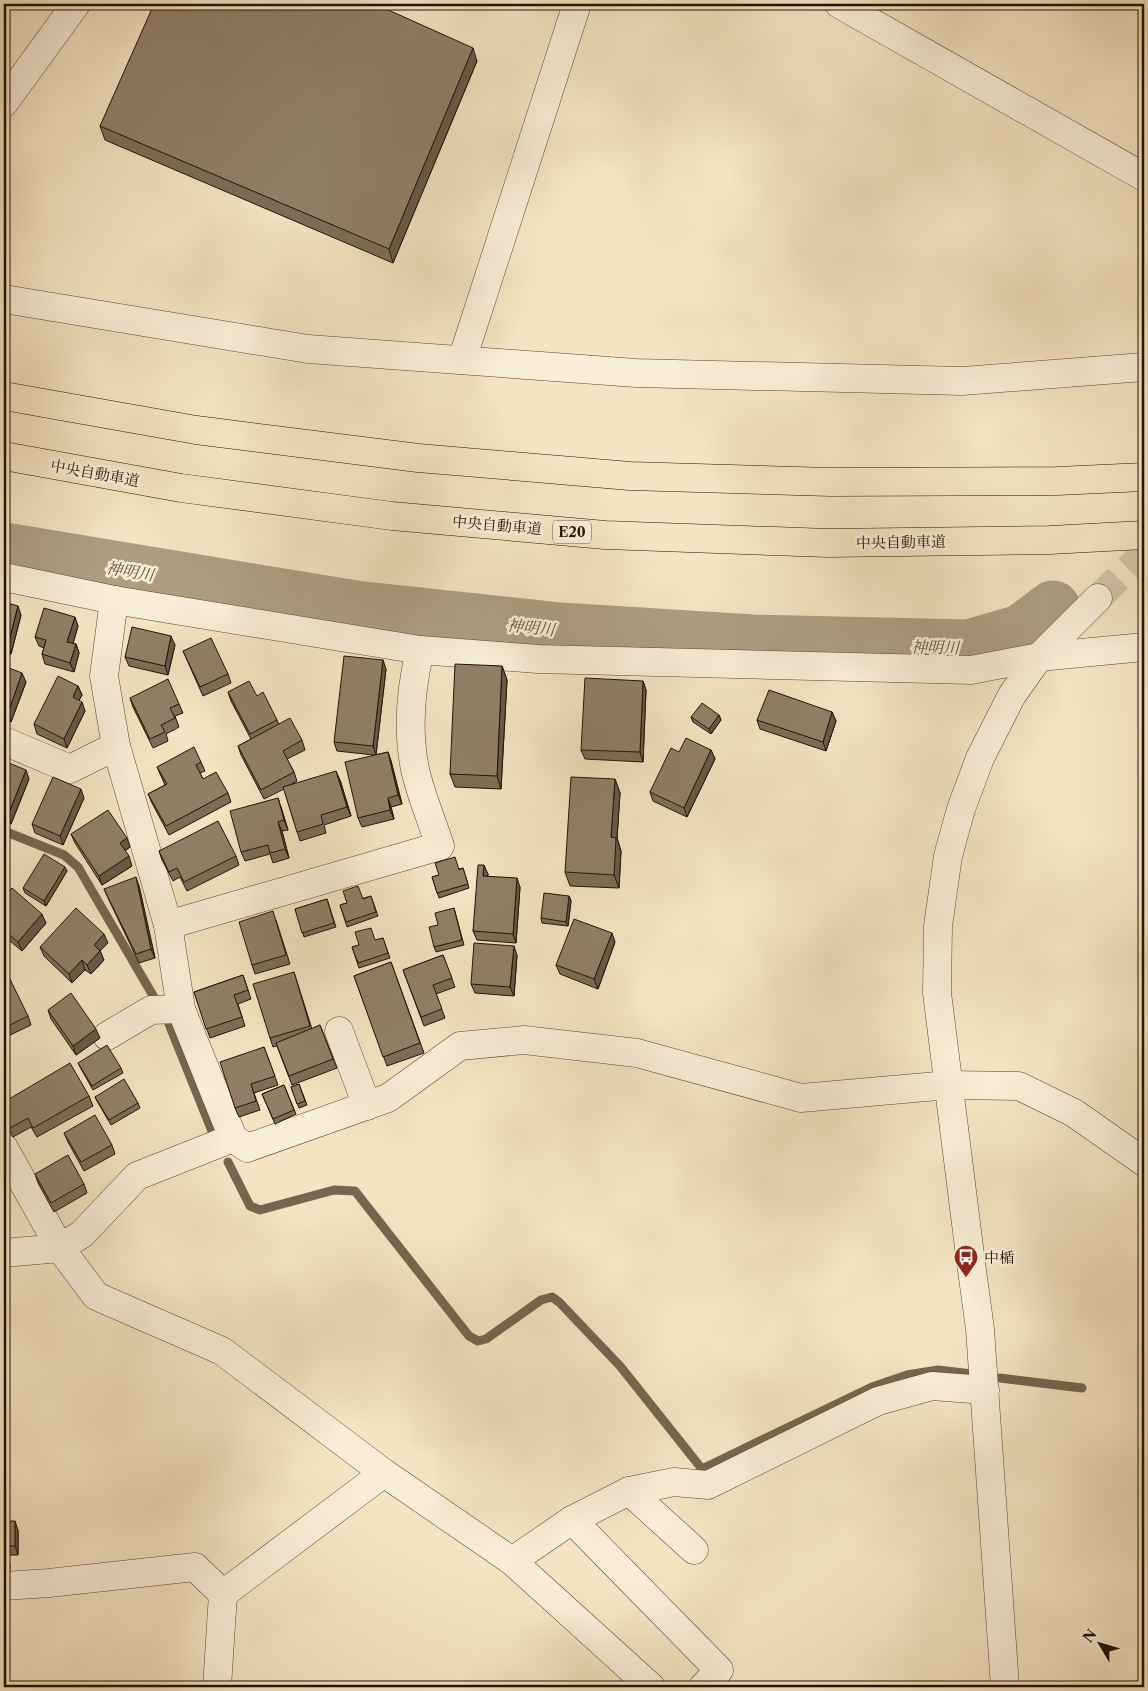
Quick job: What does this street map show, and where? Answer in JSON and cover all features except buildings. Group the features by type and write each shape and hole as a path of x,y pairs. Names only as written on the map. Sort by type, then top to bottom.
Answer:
{"highway":[{"path":"4,396 225,434 418,458 630,476 831,482 1058,482 1144,477"},
{"name":"中央自動車道","path":"4,456 181,488 392,516 605,535 828,543 1041,540 1144,535"}],"street":[{"path":"4,104 76,4"},
{"path":"462,360 577,4"},
{"path":"839,4 1144,177"},
{"path":"4,299 308,349 636,373 962,381 1144,367"},
{"path":"4,577 114,600 420,650 538,659 971,670 1039,657 1144,647"},
{"path":"1006,1687 980,1329 970,1263 937,993 938,926 948,856 960,809 980,758 1012,695 1039,657 1098,598"},
{"path":"114,600 104,676 116,746 168,925 181,1008 233,1138 247,1148 388,1098 460,1046 524,1040 637,1053 801,1098 949,1084 1019,1086 1074,1113 1144,1162"},
{"path":"168,925 440,846 415,769 410,720 415,670 420,650"},
{"path":"4,741 70,770 116,746"},
{"path":"107,1036 151,1010 181,1008"},
{"path":"340,1031 367,1106"},
{"path":"4,1253 60,1248 82,1234 137,1176 233,1138"},
{"path":"4,1148 60,1248 96,1296 222,1351 384,1472 512,1561 651,1687"},
{"path":"512,1561 572,1520 629,1491 674,1482 708,1485 878,1401 932,1386 985,1390"},
{"path":"216,1687 223,1594 384,1472"},
{"path":"629,1491 694,1550"},
{"path":"572,1520 718,1670 703,1687"},
{"path":"4,1586 195,1567 223,1594"}],"waterway":[{"name":"神明川","path":"4,550 355,608 560,630 753,642 969,647 1021,632 1053,608"},
{"path":"4,831 64,855 78,867 155,999"},
{"path":"169,1024 212,1131"},
{"path":"228,1162 250,1206 260,1210 334,1190 355,1191 469,1336 478,1341 486,1339 541,1300 552,1297 620,1366 702,1469 872,1387 907,1375 938,1370 972,1374"},
{"path":"1000,1378 1082,1388"}],"tunnel":[{"path":"1098,598 1144,553"}],"place":[{"name":"中楯","path":"966,1278"}]}
